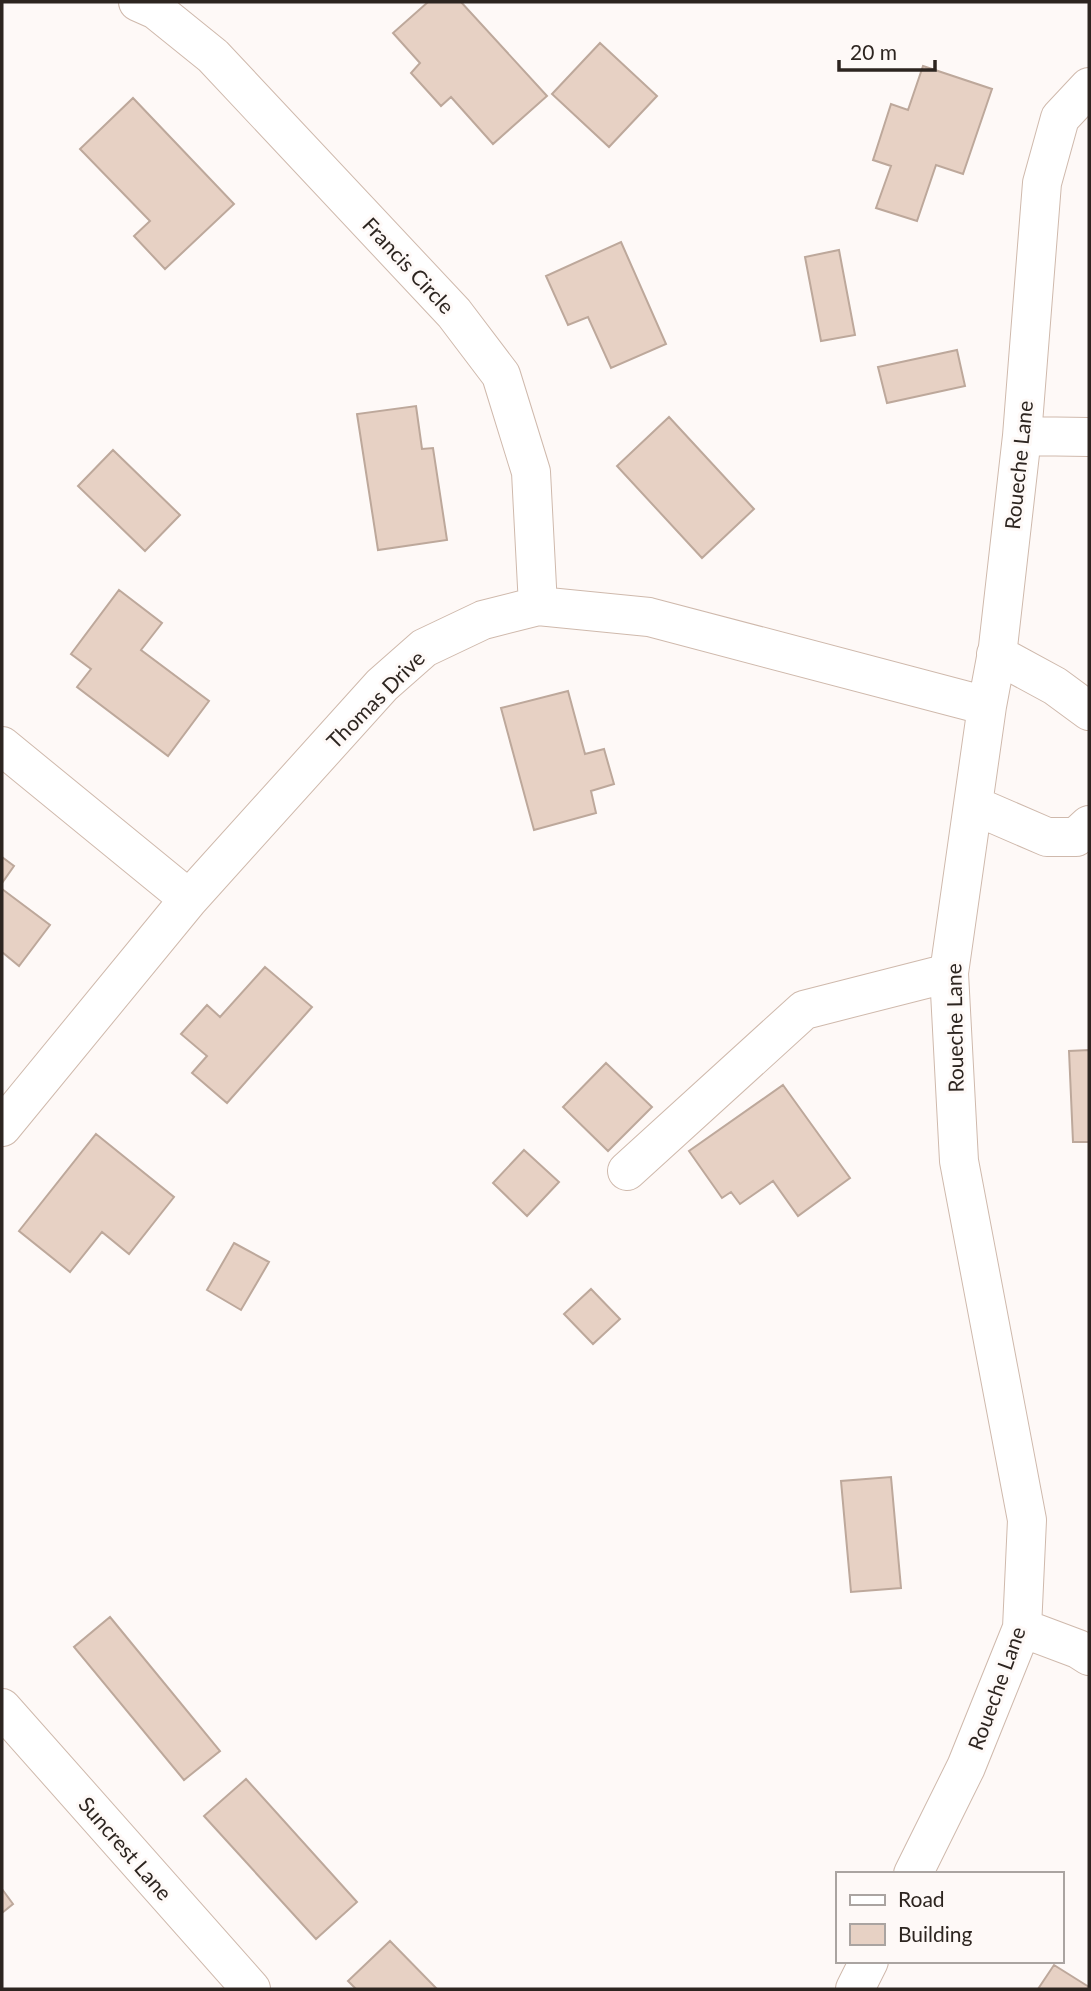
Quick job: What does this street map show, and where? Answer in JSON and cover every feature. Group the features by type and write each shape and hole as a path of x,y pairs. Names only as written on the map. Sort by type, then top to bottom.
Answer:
{"street":[{"name":"Francis Circle","path":"138,2 156,9 213,56 454,313 501,375 531,472 538,606"},
{"name":"Roueche Lane","path":"914,1872 966,1767 1022,1628 1027,1520 959,1161 949,973 986,706 996,653 1022,436 1042,183 1060,118 1089,87"},
{"path":"1022,436 1089,437"},
{"name":"Thomas Drive","path":"2,1127 189,899 382,685 424,648 483,620 538,606 649,617 986,706"},
{"path":"996,653 1055,686 1088,716"},
{"path":"2,746 189,899"},
{"path":"973,805 1047,837 1076,837 1089,825"},
{"path":"627,1171 804,1010 949,973"},
{"path":"1022,1628 1089,1656"},
{"name":"Suncrest Lane","path":"2,1708 251,1989"},
{"path":"855,1989 868,1963"}],"building":[{"path":"428,2 461,2 547,96 493,144 451,97 441,106 411,73 420,63 393,33"},
{"path":"600,43 657,96 609,147 552,94"},
{"path":"923,66 992,89 963,174 936,165 917,221 876,208 891,166 873,160 891,104 908,110"},
{"path":"133,98 234,204 165,269 134,236 150,221 80,149"},
{"path":"621,242 666,344 611,368 588,317 568,325 546,276"},
{"path":"839,250 855,335 821,341 805,257"},
{"path":"957,350 965,386 887,403 878,367"},
{"path":"416,406 422,449 433,448 447,540 378,550 357,414"},
{"path":"669,417 754,509 702,558 617,466"},
{"path":"113,450 180,515 145,551 78,486"},
{"path":"119,590 162,623 141,650 209,701 168,756 77,687 91,669 71,654"},
{"path":"568,691 585,754 604,749 614,784 591,791 596,813 534,830 501,708"},
{"path":"2,857 14,866 2,883"},
{"path":"2,889 50,925 19,966 2,952"},
{"path":"265,967 312,1007 227,1103 192,1073 207,1056 181,1034 207,1005 220,1017"},
{"path":"1089,1050 1089,1142 1073,1142 1069,1051"},
{"path":"606,1063 652,1107 608,1151 563,1107"},
{"path":"783,1085 850,1178 798,1216 773,1181 740,1204 731,1192 722,1198 689,1151"},
{"path":"96,1134 174,1197 129,1254 102,1232 70,1272 19,1231"},
{"path":"524,1150 559,1182 527,1216 493,1183"},
{"path":"234,1243 269,1262 241,1310 207,1290"},
{"path":"591,1289 620,1319 593,1344 564,1314"},
{"path":"891,1477 901,1588 851,1592 841,1481"},
{"path":"110,1617 220,1751 184,1780 74,1647"},
{"path":"246,1779 357,1902 316,1939 204,1816"},
{"path":"2,1889 13,1904 2,1913"},
{"path":"390,1941 437,1989 356,1989 348,1981"},
{"path":"1054,1965 1089,1987 1089,1989 1038,1989"}]}
